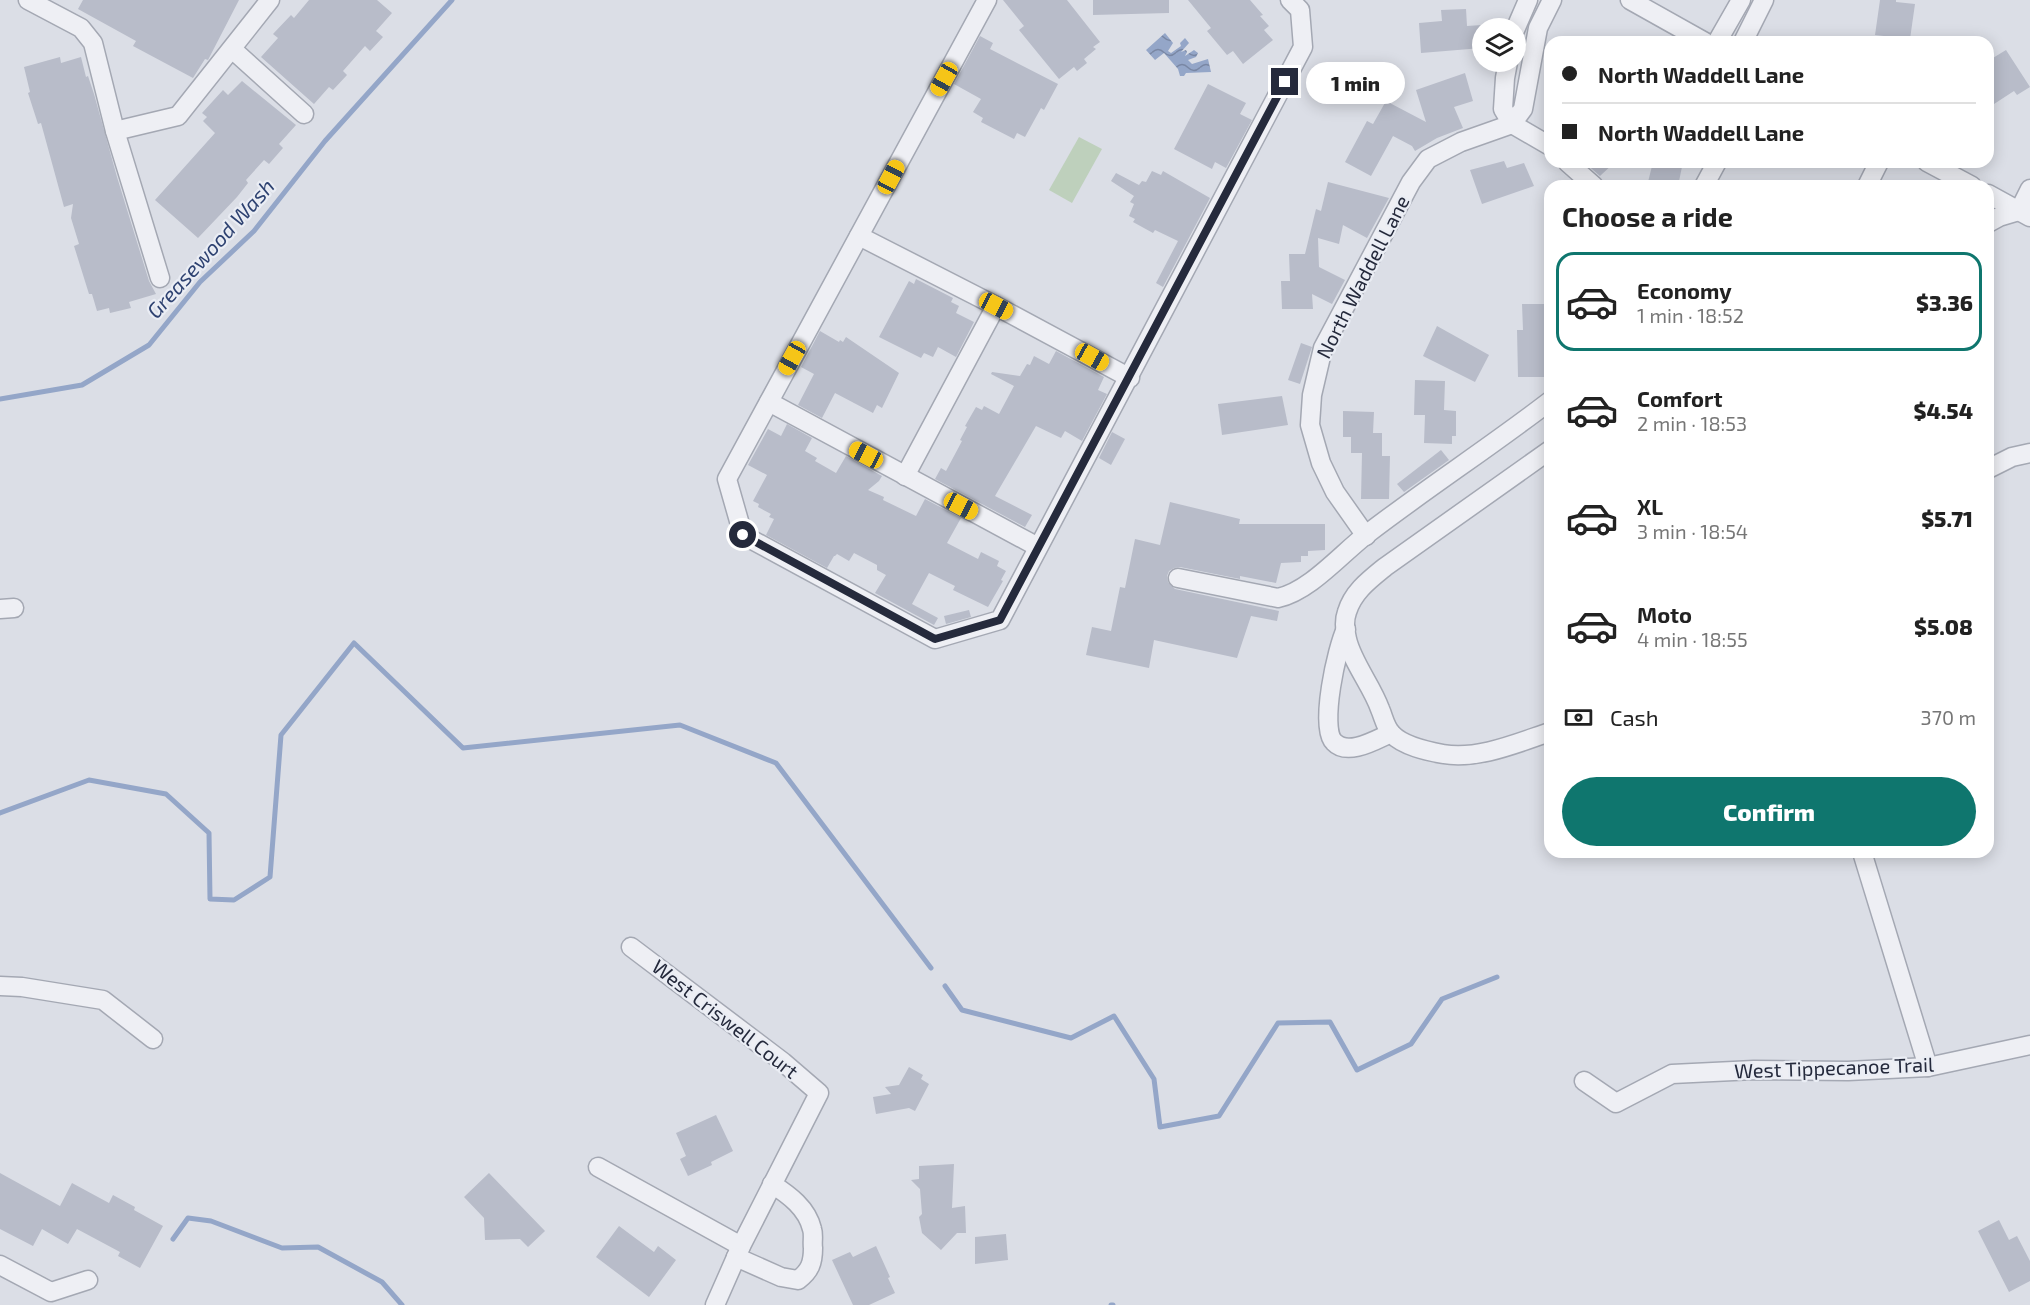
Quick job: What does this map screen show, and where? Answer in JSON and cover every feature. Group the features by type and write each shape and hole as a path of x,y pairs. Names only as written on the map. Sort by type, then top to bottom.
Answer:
{"street":[{"path":"29,0 81,28 93,43 115,131 160,278"},
{"path":"115,131 178,116 270,0"},
{"path":"987,0 727,479 743,535 935,639 1000,620 1303,47 1299,3"},
{"path":"1520,18 1527,0"},
{"path":"1526,53 1552,0"},
{"path":"1630,0 1694,36"},
{"path":"1720,36 1741,0"},
{"path":"1746,36 1764,0"},
{"path":"232,49 304,114"},
{"path":"1505,127 1503,109 1506,72"},
{"path":"1505,127 1523,110 1523,72"},
{"path":"1505,127 1544,143"},
{"name":"North Waddell Lane","path":"1366,536 1335,492 1321,463 1310,425 1312,395 1323,348 1411,182 1428,159 1461,142 1505,127"},
{"path":"1574,168 1587,180"},
{"path":"1938,168 1961,180"},
{"path":"2024,214 2030,189"},
{"path":"1994,197 2024,214"},
{"path":"1994,220 2024,214"},
{"path":"859,236 1130,378"},
{"path":"904,476 996,306"},
{"path":"768,402 1038,547"},
{"path":"1178,578 1278,598 1287,596 1327,570 1366,536 1544,405"},
{"path":"1994,466 2012,457 2030,453"},
{"path":"1544,454 1365,583 1351,602 1346,614 1347,641 1391,733 1410,744 1440,754 1456,756 1491,750 1544,734"},
{"path":"1346,628 1341,639 1332,681 1328,726 1330,736 1334,743 1352,747 1363,746 1391,733"},
{"path":"1864,858 1928,1067"},
{"name":"West Criswell Court","path":"631,947 783,1062 819,1093 772,1184"},
{"path":"0,986 103,999 153,1039"},
{"name":"West Tippecanoe Trail","path":"1584,1081 1616,1103 1672,1074 1754,1070 1848,1071 1928,1067 2030,1045"},
{"path":"598,1167 739,1251 781,1277 798,1280 807,1273 813,1261 812,1229 791,1196 772,1184 739,1251 715,1305"},
{"path":"0,1265 51,1292 88,1280"}],"green space":[{"path":"1079,137 1102,149 1072,203 1049,190"}],"water":[{"path":"1165,33 1173,43 1168,51 1171,53 1181,46 1180,43 1185,38 1189,43 1181,52 1186,50 1185,56 1194,50 1198,53 1196,57 1188,60 1192,64 1208,59 1211,72 1186,73 1180,76 1178,69 1164,53 1155,60 1146,50"}],"building":[{"path":"83,0 239,0 208,60 205,59 193,78 133,46 136,41 78,9"},
{"path":"309,0 377,0 392,13 376,31 383,37 370,51 365,46 343,71 347,75 333,90 329,87 314,104 261,57 278,38 273,34 291,15 294,18"},
{"path":"1003,0 1067,0 1100,42 1093,47 1096,49 1084,59 1087,63 1077,71 1074,67 1059,79 1019,30 1024,26"},
{"path":"1093,0 1169,0 1169,13 1093,15"},
{"path":"1188,0 1250,0 1263,15 1260,16 1269,26 1264,30 1273,40 1243,64 1233,51 1227,55 1207,31 1211,28"},
{"path":"1880,0 1896,0 1896,2 1915,4 1910,36 1875,35"},
{"path":"1466,9 1467,26 1472,26 1472,49 1421,53 1419,23 1442,21 1441,10"},
{"path":"980,36 993,43 990,49 1058,84 1044,110 1041,108 1025,137 1017,133 1014,139 981,122 983,118 973,112 981,99 954,84"},
{"path":"2006,50 2030,87 2017,95 2014,91 1994,104 1994,57"},
{"path":"60,57 61,63 81,57 149,281 156,294 129,302 131,308 110,313 109,308 97,311 92,294 89,294 74,246 79,244 71,218 73,204 64,207 41,123 38,124 28,93 30,92 24,67"},
{"path":"1465,73 1473,101 1454,107 1463,128 1437,138 1415,151 1412,146 1393,136 1371,176 1345,162 1367,121 1373,124 1386,101 1426,122 1416,90"},
{"path":"242,81 296,125 279,144 283,148 269,164 264,160 246,180 248,183 237,197 198,238 155,200 215,133 203,121 207,117 202,113 223,90 228,95"},
{"path":"1208,84 1246,103 1240,114 1252,120 1226,168 1215,162 1212,169 1174,149"},
{"path":"1504,161 1507,168 1524,163 1534,186 1482,204 1470,170"},
{"path":"1591,168 1609,168 1600,176"},
{"path":"1652,168 1682,168 1679,180 1648,180"},
{"path":"1152,171 1161,175 1163,171 1210,198 1163,287 1156,283 1178,241 1155,230 1153,233 1133,222 1135,219 1129,216 1134,204 1130,202 1134,196 1111,181 1116,173 1139,185 1142,181 1146,182"},
{"path":"1328,182 1389,198 1367,238 1343,225 1339,244 1318,238 1319,267 1345,280 1332,304 1312,294 1313,309 1282,309 1281,281 1290,281 1289,254 1305,254 1316,209 1321,211"},
{"path":"916,279 953,298 951,302 959,306 956,313 974,322 956,357 938,347 933,357 924,353 921,358 879,337 909,281 914,284"},
{"path":"1522,304 1544,304 1544,377 1518,377 1517,330 1523,330"},
{"path":"1437,326 1489,355 1475,382 1423,356"},
{"path":"820,331 839,342 840,340 843,342 846,337 899,373 882,408 877,405 873,413 835,393 822,418 798,405 814,374 801,367"},
{"path":"1301,343 1312,347 1300,384 1288,380"},
{"path":"1056,351 1104,377 1098,390 1107,394 1082,441 1065,431 1061,438 1036,426 995,496 1032,515 1025,527 935,479 941,468 946,471 962,441 960,440 967,427 965,426 976,407 982,410 984,406 999,414 1014,386 991,374 992,372 1020,376 1027,364 1030,365 1034,356 1049,364"},
{"path":"1415,380 1445,381 1444,410 1456,411 1456,436 1452,436 1452,444 1424,443 1425,415 1414,415"},
{"path":"1282,396 1288,425 1222,435 1218,404"},
{"path":"1343,411 1374,412 1373,433 1382,433 1382,456 1390,456 1389,499 1361,499 1362,453 1351,453 1351,437 1343,437"},
{"path":"787,424 812,438 805,451 817,458 815,461 836,473 846,456 882,476 868,490 884,497 883,500 916,516 925,499 961,518 947,543 978,559 981,552 999,561 997,566 1006,571 988,607 953,590 955,586 929,573 912,604 938,618 934,625 875,593 886,575 877,570 877,565 854,553 849,561 837,554 827,568 766,535 774,519 769,517 771,514 758,507 759,504 753,501 767,475 748,465 768,429 781,436"},
{"path":"1112,432 1125,439 1111,465 1099,458"},
{"path":"1441,450 1449,460 1404,492 1397,484"},
{"path":"1170,502 1240,519 1239,524 1325,524 1325,550 1308,551 1308,556 1301,556 1301,562 1281,563 1276,583 1240,576 1240,579 1180,567 1169,571 1168,582 1175,589 1279,611 1277,621 1251,616 1237,658 1154,640 1149,668 1086,655 1092,627 1111,631 1120,587 1125,588 1135,539 1160,545"},
{"path":"969,610 971,617 946,624 944,616"},
{"path":"909,1067 923,1075 921,1079 929,1084 915,1111 909,1108 876,1114 873,1097 891,1094 885,1087 899,1085"},
{"path":"716,1115 733,1151 711,1162 712,1165 688,1176 680,1159 686,1156 676,1133"},
{"path":"954,1164 952,1208 965,1206 966,1233 957,1233 941,1250 922,1233 919,1217 922,1214 920,1189 911,1180 919,1179 919,1166"},
{"path":"0,1173 60,1206 72,1183 109,1203 113,1195 163,1226 140,1268 118,1256 120,1252 77,1229 68,1244 42,1229 33,1246 0,1229"},
{"path":"489,1173 545,1231 528,1247 520,1239 485,1240 484,1218 464,1197"},
{"path":"1999,1220 2009,1240 2017,1236 2030,1261 2030,1281 2009,1292 1978,1231"},
{"path":"619,1226 654,1252 658,1246 676,1260 649,1297 596,1257"},
{"path":"1006,1234 1008,1260 975,1264 975,1237"},
{"path":"876,1246 895,1293 869,1305 853,1305 832,1260 850,1252 853,1257"}],"waterway":[{"name":"Greasewood Wash","path":"0,399 82,385 149,345 200,282 254,231 325,141 452,0"},
{"path":"0,813 89,780 166,794 209,833 210,899 234,900 270,877 281,735 354,643 463,748 680,725 776,763 931,968"},
{"path":"945,986 962,1010 1071,1038 1114,1016 1154,1079 1160,1127 1219,1116 1278,1023 1330,1022 1357,1070 1411,1044 1442,999 1497,977"},
{"path":"173,1239 188,1218 211,1221 282,1248 318,1247 382,1282 402,1305"}],"route":[{"path":"743,535 935,639 1000,620 1285,82"}]}
